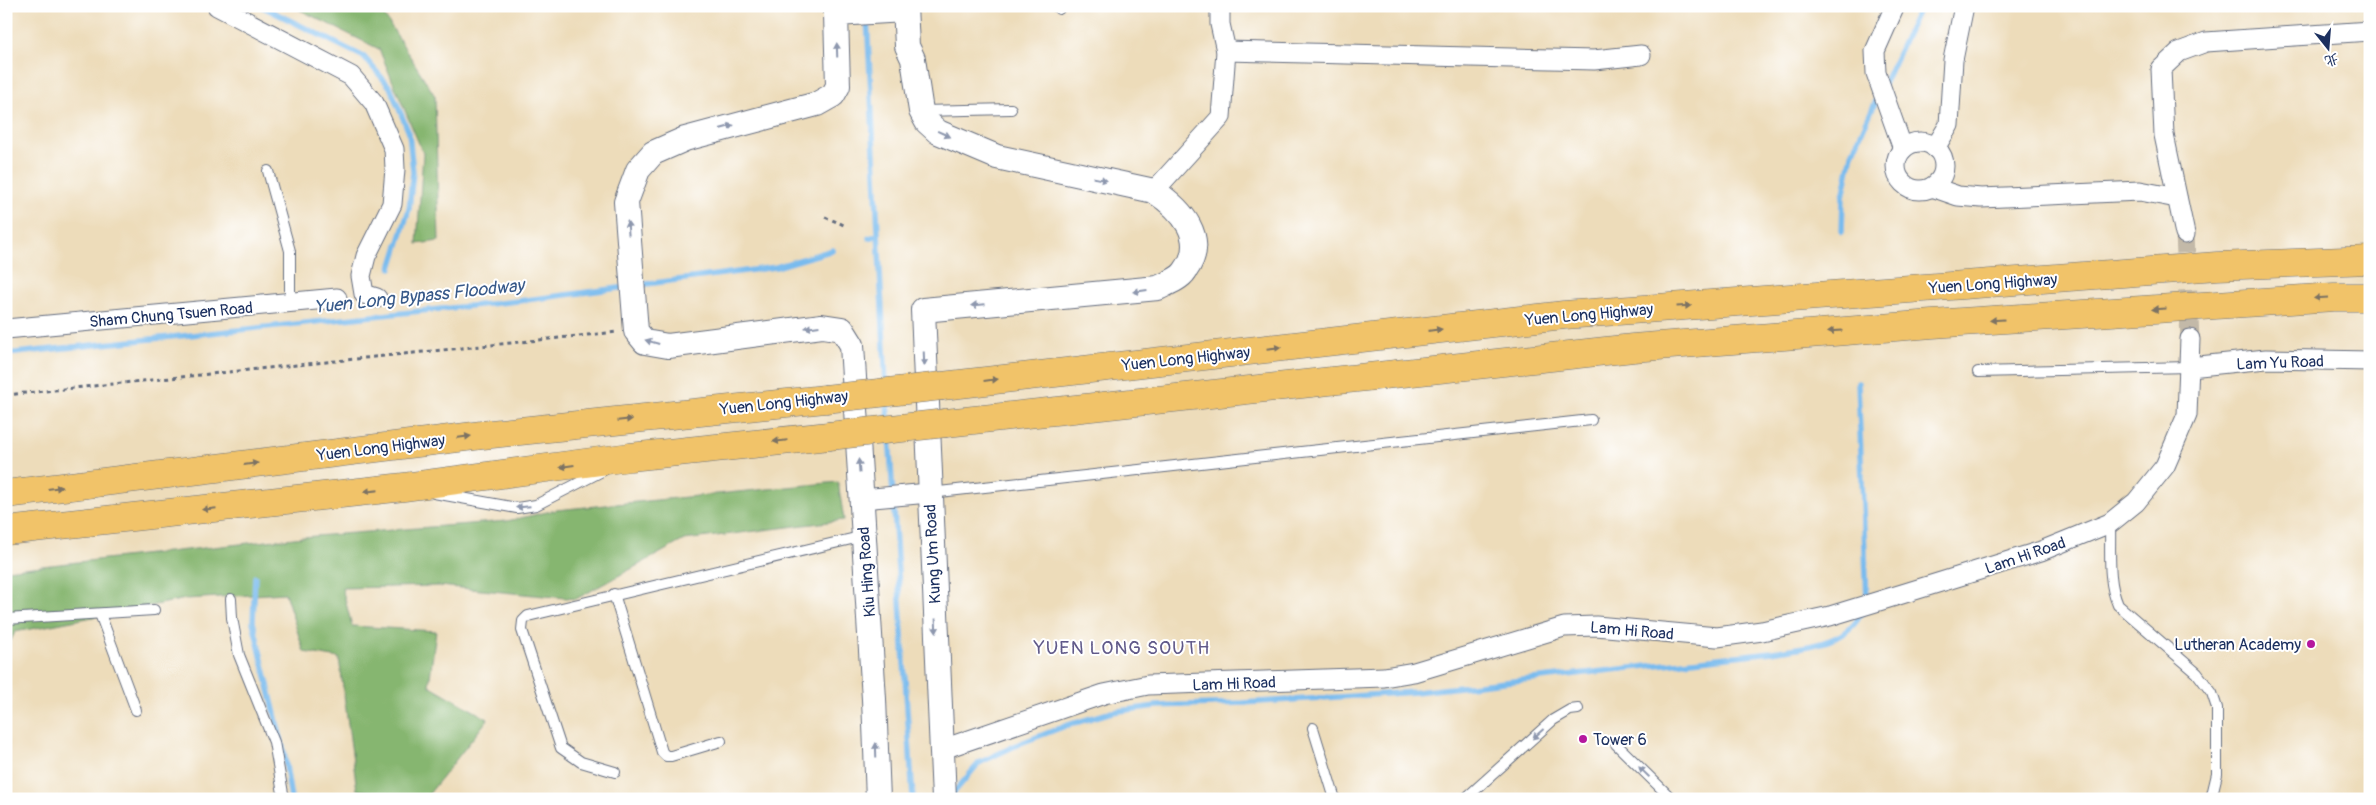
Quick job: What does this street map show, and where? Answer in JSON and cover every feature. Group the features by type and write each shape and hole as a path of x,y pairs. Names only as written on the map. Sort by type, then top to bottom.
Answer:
{"highway":[{"name":"Yuen Long Highway","path":"6,494 472,436 825,399 1564,315 2217,266 2370,260"},
{"path":"6,531 404,487 630,457 1633,348 1922,324 2334,297 2370,297"}],"street":[{"path":"217,6 351,76 374,103 394,149 395,169 392,204 366,256 361,276 364,294 377,298"},
{"path":"636,331 626,202 638,170 653,153 685,139 817,104 833,95 838,86 836,10 905,8 907,46 913,59 921,111 927,122 938,132 997,157 1154,191 1221,117 1226,51 1220,24 1220,6"},
{"path":"1895,6 1875,51 1876,73 1894,118 1903,149"},
{"path":"1935,148 1949,125 1953,60 1964,6"},
{"path":"2185,234 2164,135 2161,69 2179,52 2206,42 2370,31"},
{"path":"1226,51 1594,60 1641,56"},
{"path":"1932,187 1942,176 1944,168 1944,160 1935,148 1930,144 1916,143 1903,149 1899,156 1896,171 1904,184 1918,190 1932,187 1958,196 1981,198 2140,191 2177,198"},
{"name":"Kung Um Road","path":"944,799 923,310 1158,288 1184,273 1195,252 1192,232 1176,206 1154,191"},
{"name":"Sham Chung Tsuen Road","path":"6,329 337,298"},
{"name":"Kiu Hing Road","path":"636,331 645,342 668,346 822,326 842,329 852,345 878,799"},
{"name":"Lam Hi Road","path":"943,759 1104,694 1148,685 1384,677 1414,672 1564,627 1596,626 1717,638 1762,631 1830,616 2041,551 2110,523 2136,502 2165,466 2186,414 2190,340"},
{"name":"Lam Yu Road","path":"2190,367 2266,359 2370,361"},
{"path":"862,500 930,493"}],"lane":[{"path":"921,111 1011,109"},
{"path":"268,171 290,251 290,303"},
{"path":"1978,372 2190,367"},
{"path":"930,493 1591,420"},
{"path":"404,487 517,508 536,505 630,457"},
{"path":"2110,523 2111,578 2113,594 2118,605 2197,674 2212,692 2218,708 2216,774 2211,799"},
{"path":"615,772 581,762 560,748 522,630 523,621 528,616 864,536"},
{"path":"614,594 662,752 666,756 671,756 721,741"},
{"path":"231,600 232,618 239,655 274,742 284,799"},
{"path":"6,619 154,610"},
{"path":"100,614 136,710"},
{"path":"1465,799 1553,720 1570,710 1578,709"},
{"path":"1313,728 1335,799"},
{"path":"1616,744 1672,799"}],"path":[{"path":"825,217 844,224"},
{"path":"6,395 636,331"}],"green space":[{"path":"292,6 379,7 435,96 439,241 417,244 423,153 379,49"},
{"path":"838,482 844,520 684,540 576,599 439,586 342,588 352,626 436,631 429,685 488,719 425,799 357,790 339,658 304,652 285,593 186,599 15,632 6,650 6,570 303,537 507,521 556,510"}],"waterway":[{"path":"261,6 364,57 390,87 409,133 413,172 409,209 391,268"},
{"path":"1884,84 1920,6"},
{"path":"867,18 886,386"},
{"path":"1842,232 1843,197 1852,154 1879,94"},
{"name":"Yuen Long Bypass Floodway","path":"869,238 878,235"},
{"name":"Yuen Long Bypass Floodway","path":"639,285 776,267 833,250"},
{"name":"Yuen Long Bypass Floodway","path":"6,354 518,301 627,287"},
{"path":"1858,383 1867,600"},
{"path":"887,400 888,421"},
{"path":"889,435 913,799"},
{"path":"255,577 253,622 284,752 291,799"},
{"path":"951,796 979,763 1021,743 1068,725 1112,712 1156,706 1243,703 1416,692 1772,652 1810,646 1836,638 1856,622 1862,611"}],"tunnel":[{"path":"2185,234 2190,339"}],"place":[{"name":"Lutheran Academy","path":"2311,644"},
{"name":"Tower 6","path":"1583,739"}],"district":[{"name":"YUEN LONG SOUTH","path":"1122,647"}]}
